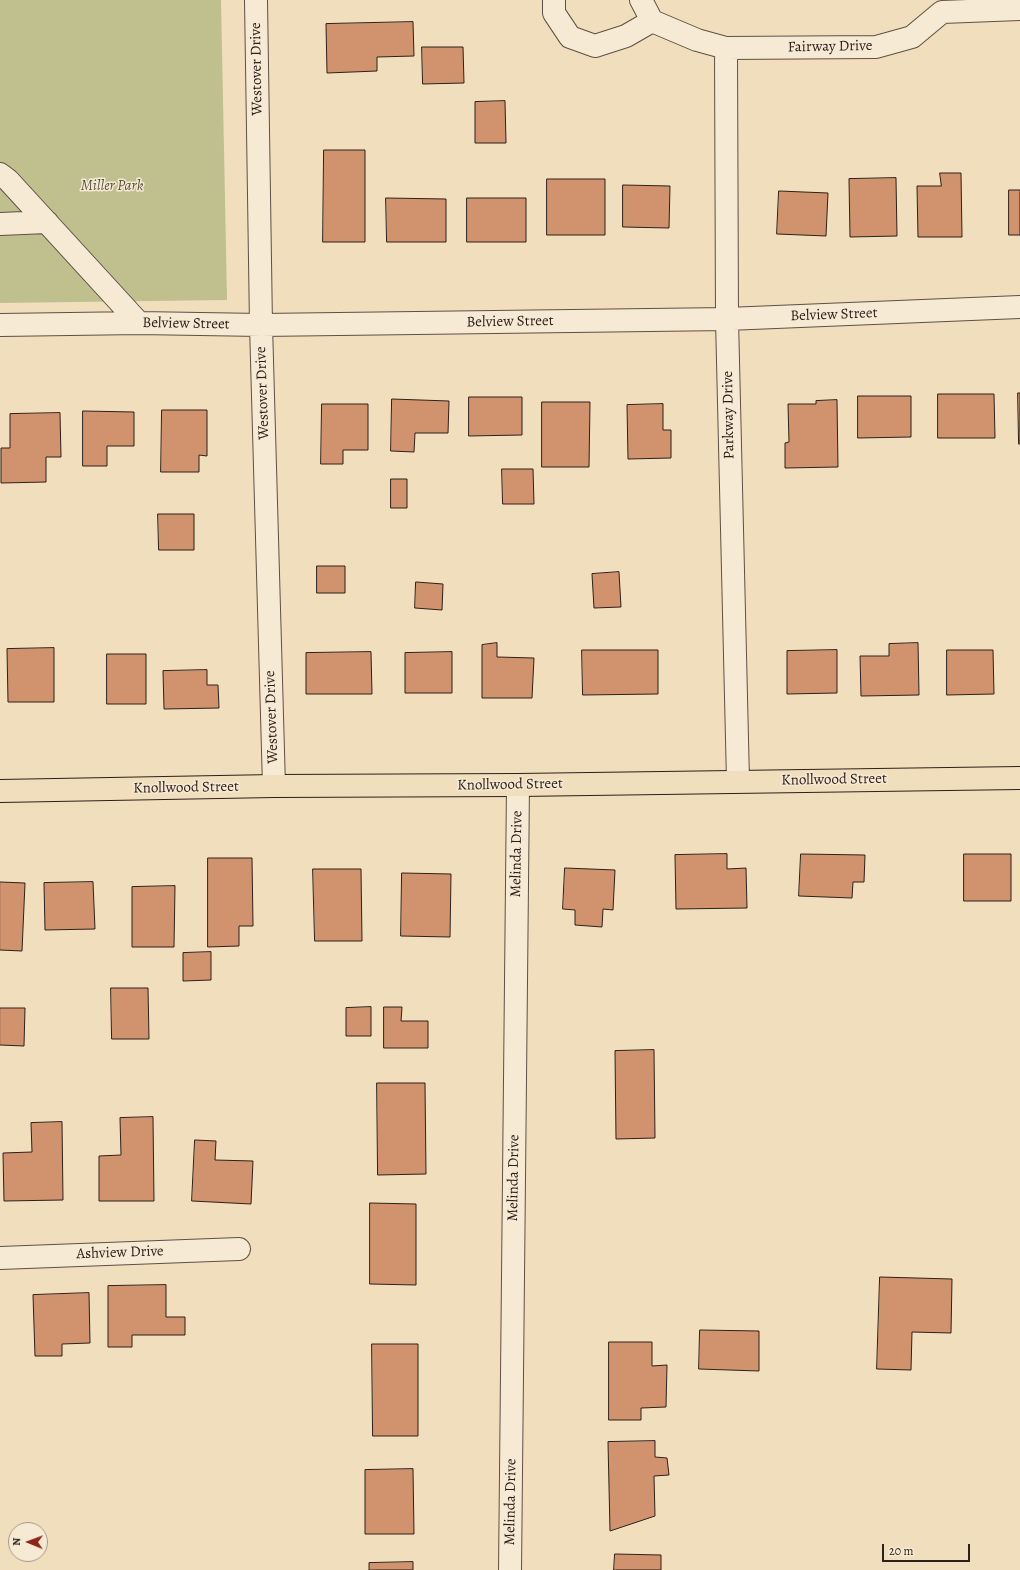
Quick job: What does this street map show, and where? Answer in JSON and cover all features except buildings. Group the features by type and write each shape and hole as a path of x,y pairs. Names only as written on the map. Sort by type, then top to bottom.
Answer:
{"main road":[{"name":"Knollwood Street","path":"0,791 274,786 518,785 1020,778"}],"street":[{"name":"Westover Drive","path":"256,0 261,325 274,786"},
{"path":"554,0 554,13 570,37 595,46 626,36 652,21 641,0"},
{"name":"Fairway Drive","path":"652,21 697,40 726,48 876,47 912,37 942,12 1020,9"},
{"name":"Parkway Drive","path":"726,48 727,319 738,781"},
{"path":"0,174 8,180 139,323"},
{"path":"0,224 47,222"},
{"name":"Belview Street","path":"0,325 139,323 261,325 727,319 1020,307"},
{"name":"Melinda Drive","path":"510,1570 518,785"},
{"name":"Ashview Drive","path":"0,1258 239,1249"}],"green space":[{"name":"Miller Park","path":"0,0 221,0 227,300 0,303"}]}
